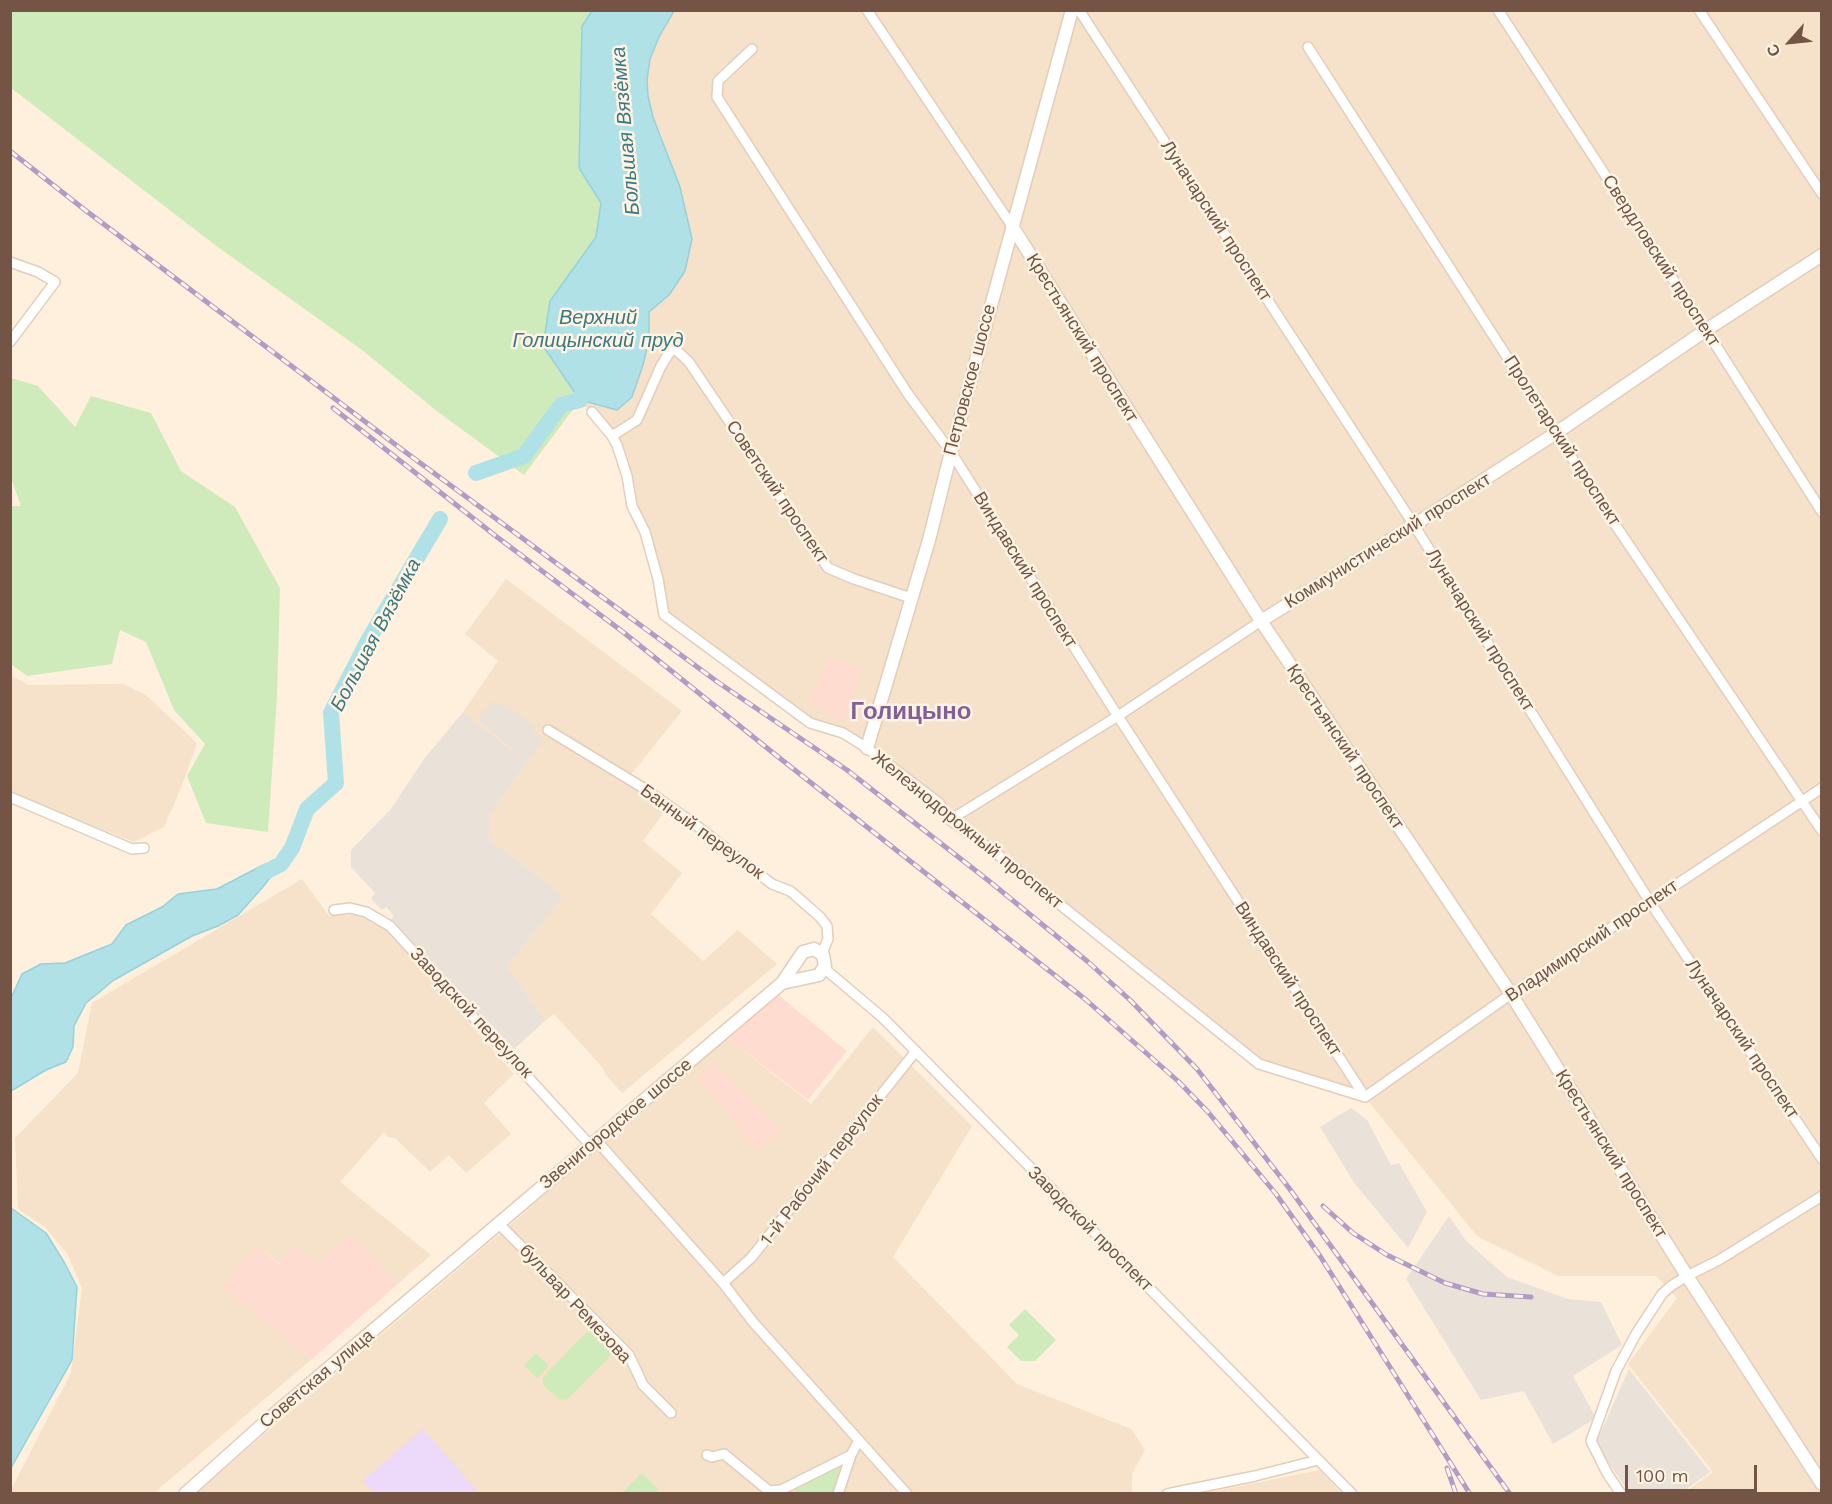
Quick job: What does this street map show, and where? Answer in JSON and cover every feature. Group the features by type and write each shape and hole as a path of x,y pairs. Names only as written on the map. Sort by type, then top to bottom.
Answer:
{"street":[{"name":"Крестьянский проспект","path":"867,10 1012,226 1261,621 1511,994 1687,1276 1821,1484"},
{"name":"Петровское шоссе","path":"867,748 929,540 1072,10"},
{"name":"Луначарский проспект","path":"1079,10 1414,525 1650,902 1821,1159"},
{"name":"Свердловский проспект","path":"1498,10 1821,512"},
{"path":"1699,10 1821,194"},
{"name":"Пролетарский проспект","path":"1308,46 1613,521 1821,831"},
{"name":"Виндавский проспект","path":"752,49 718,81 717,97 908,394 951,452 1118,716 1365,1097"},
{"name":"Коммунистический проспект","path":"950,820 1118,716 1261,621 1556,433 1706,330 1821,255"},
{"path":"10,262 38,272 55,282 10,342"},
{"name":"Советский проспект","path":"612,436 637,420 661,366 673,347 689,362 828,568 911,598"},
{"name":"Железнодорожный проспект","path":"592,412 617,445 627,476 632,506 645,532 658,579 664,615 810,723 843,733 867,748 939,803 950,820 1259,1064 1365,1097"},
{"name":"Банный переулок","path":"548,730 645,789 772,884 795,895 820,916 827,926 828,939 822,953"},
{"name":"Владимирский проспект","path":"1365,1097 1511,994 1821,788"},
{"path":"10,797 132,849 144,848"},
{"name":"Заводской переулок","path":"334,910 350,908 366,912 390,926 594,1143"},
{"path":"808,949 822,953 825,969 816,977 782,983 801,954 808,949"},
{"path":"798,959 799,970 808,977"},
{"name":"Заводской проспект","path":"825,969 869,1005 916,1051 1352,1494"},
{"name":"Звенигородское шоссе","path":"451,1266 782,983"},
{"name":"1-й Рабочий переулок","path":"723,1283 751,1258 916,1051"},
{"path":"594,1143 723,1283 753,1322 908,1494"},
{"path":"1621,1494 1607,1473 1591,1441 1616,1371 1662,1294 1687,1276 1719,1260 1821,1196"},
{"name":"бульвар Ремезова","path":"499,1224 629,1355 643,1385 671,1413"},
{"name":"Советская улица","path":"185,1494 271,1417 451,1266"},
{"path":"838,1494 850,1455 859,1440"},
{"path":"707,1455 712,1457 724,1454 769,1491 781,1490 850,1455"},
{"path":"1167,1494 1318,1460"}],"shaded area":[{"path":"674,11 1821,11 1821,1493 1684,1493 1713,1472 1628,1364 1677,1298 1656,1276 1558,1276 1477,1236 1365,1097 1259,1064 950,820 939,803 867,748 810,723 664,615 617,445 592,412 580,401 616,410 643,365 649,340 649,312 669,295 669,159 653,117 647,80 650,59"},
{"path":"506,579 682,711 625,782 664,812 643,841 682,873 651,914 703,961 738,930 777,964 622,1093 602,1067 554,1014 545,1021 507,966 564,896 489,839 489,816 527,762 463,712 498,661 465,634"},
{"path":"829,658 861,669 844,722 808,702"},
{"path":"10,675 28,685 123,684 146,695 197,743 164,827 134,842 11,793"},
{"path":"493,701 509,708 535,727 532,731 544,739 527,761 478,719"},
{"path":"463,712 527,762 489,816 489,839 564,896 507,966 545,1021 514,1049 391,919 394,916 386,907 382,910 374,902 371,898 375,893 351,867 351,850 391,809 424,759"},
{"path":"302,879 329,916 355,914 372,919 387,929 514,1074 484,1103 511,1134 466,1173 449,1155 430,1172 395,1138 388,1137 384,1132 340,1182 431,1255 398,1284 350,1235 317,1264 280,1264 257,1245 222,1287 312,1359 154,1493 11,1494 11,1489 71,1373 82,1288 67,1253 45,1227 18,1209 15,1138 78,1073 92,1003"},
{"path":"777,994 847,1051 808,1100 726,1037"},
{"path":"873,1027 972,1126 893,1257 1017,1384 1131,1429 1145,1450 1132,1474 1132,1494 194,1494 509,1226 726,1037 811,1104","holes":["714,1064 781,1130 757,1151 698,1078"]},
{"path":"714,1063 781,1130 757,1151 698,1078"},
{"path":"1351,1108 1367,1120 1391,1165 1399,1163 1427,1212 1408,1248 1355,1184 1320,1127"},
{"path":"1449,1216 1466,1241 1507,1277 1568,1299 1601,1302 1622,1345 1573,1376 1596,1418 1553,1444 1524,1391 1481,1400 1406,1279"},
{"path":"350,1235 398,1284 312,1359 222,1287 257,1245 279,1264 295,1245 317,1264"},
{"path":"1629,1369 1710,1472 1681,1493 1629,1493 1601,1451 1597,1441"},
{"path":"423,1429 479,1493 374,1493 363,1481"},
{"path":"1320,1470 1341,1493 1205,1493"}],"green space":[{"path":"10,11 592,11 582,26 579,168 601,203 596,237 550,301 543,346 580,400 524,475 438,412 362,350 215,245 11,88"},
{"path":"11,378 38,386 75,427 91,396 151,413 181,471 235,507 280,588 277,697 268,832 206,823 187,776 205,744 174,710 146,642 120,630 112,664 27,676 11,664 11,506 21,506 11,478"},
{"path":"1025,1309 1056,1340 1035,1361 1021,1361 1007,1347 1019,1335 1009,1325"},
{"path":"594,1330 611,1347 612,1354 568,1399 560,1400 543,1384 543,1377 587,1332"},
{"path":"536,1353 549,1366 537,1378 524,1365"},
{"path":"841,1463 843,1465 833,1493 798,1493 795,1490 797,1485"},
{"path":"642,1473 658,1490 655,1493 622,1493"}],"water":[{"name":"Верхний Голицынский пруд","path":"592,11 674,11 650,59 647,80 648,96 653,117 680,187 692,239 685,271 669,295 649,312 649,340 643,365 632,397 617,410 580,400 543,346 550,301 596,237 601,203 579,168 582,26"},
{"path":"265,864 281,864 238,915 192,936 114,980 86,1003 74,1026 73,1047 66,1062 46,1070 11,1091 11,998 22,974 41,964 65,963 112,944 126,925 162,907 178,894 217,889"},
{"path":"11,1208 46,1233 77,1287 72,1360 11,1468"}],"waterway":[{"name":"Большая Вязёмка","path":"476,473 524,456 561,405 580,400 587,381"},
{"name":"Большая Вязёмка","path":"262,874 281,864 292,848 307,809 336,783 331,713 369,639 440,519"}],"railway":[{"path":"10,151 404,451 719,683 847,770 1087,961 1130,1000 1197,1069 1289,1188 1510,1494"},
{"path":"333,408 497,537 623,632 1085,999 1179,1082 1208,1112 1276,1194 1320,1256 1470,1494"},
{"path":"1323,1206 1353,1233 1387,1255 1445,1283 1483,1294 1531,1297"},
{"path":"1447,1468 1456,1494"}],"district":[{"name":"Голицыно","path":"911,712"}]}
